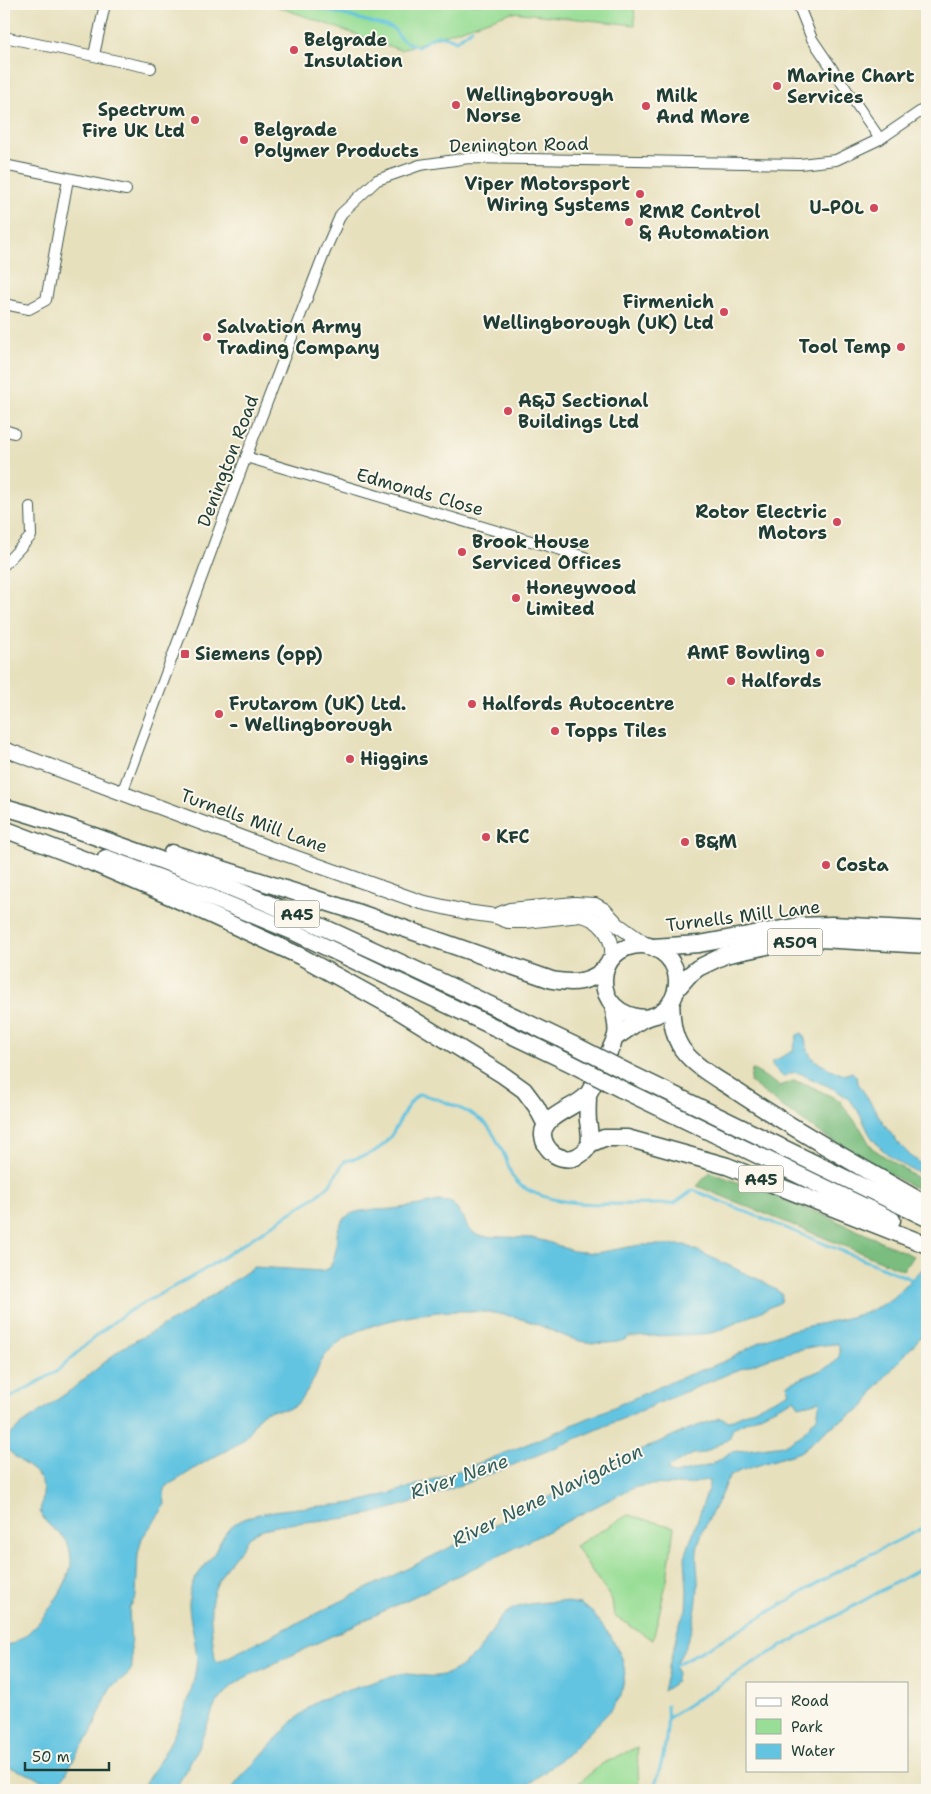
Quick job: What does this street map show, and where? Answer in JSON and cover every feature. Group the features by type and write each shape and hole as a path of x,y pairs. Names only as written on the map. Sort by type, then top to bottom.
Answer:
{"highway":[{"name":"A45","path":"4,807 146,844 357,912 552,980 566,983 590,979 600,973 610,962"},
{"name":"A45","path":"23,812 144,853 287,910 363,944 927,1218"},
{"name":"A45","path":"4,827 114,861 195,891 292,931 572,1064 927,1238"},
{"name":"A45","path":"4,827 174,898 308,960 390,1006 503,1075 524,1090 536,1106 546,1125"},
{"name":"Turnells Mill Lane","path":"649,946 699,944 800,926 832,925 927,930"},
{"name":"Turnells Mill Lane","path":"674,996 688,976 698,968 725,955 772,945 820,939 927,945"},
{"path":"646,1018 634,1018 622,1013 607,996 604,985 610,962 622,950 634,946 649,946 662,952 670,959 677,979 674,996 673,1031 683,1051 703,1069 762,1108 927,1205"},
{"path":"616,1037 646,1018 665,1010 674,996"},
{"path":"588,1094 554,1116 546,1125 543,1132 544,1141 549,1150 557,1156 569,1159 579,1156 590,1144 588,1094 616,1037 613,1005"},
{"name":"A45","path":"590,1144 604,1138 627,1138 727,1166 927,1245"}],"main road":[{"name":"Turnells Mill Lane","path":"4,749 277,851 421,902 466,912 496,916 508,921 525,921 572,915 587,916 606,931 611,941 610,962"},
{"name":"Turnells Mill Lane","path":"496,916 510,910 576,904 595,906 604,910 618,925 649,946"}],"street":[{"path":"94,55 105,4"},
{"path":"798,4 812,39 880,139"},
{"path":"4,36 151,68"},
{"name":"Denington Road","path":"122,793 246,457 319,266 341,214 377,180 420,165 469,158 800,164 836,160 880,139 927,107"},
{"path":"4,165 126,190"},
{"path":"4,304 29,309 46,300 68,179"},
{"name":"Edmonds Close","path":"246,457 585,557"},
{"path":"6,559 31,536 30,507"}],"green space":[{"path":"270,4 634,4 635,25 512,12 400,50"},
{"path":"752,1069 780,1086 793,1081 806,1084 839,1100 861,1129 872,1148 917,1178 927,1181 927,1194 858,1156 792,1113 750,1082"},
{"path":"710,1172 824,1215 913,1256 903,1270 697,1186"},
{"path":"628,1515 674,1527 667,1580 653,1640 614,1616 612,1600 575,1546"},
{"path":"637,1747 639,1790 570,1790 602,1764"}],"water":[{"path":"802,1033 809,1053 815,1060 844,1075 852,1072 856,1076 858,1083 888,1130 906,1151 927,1167 927,1176 900,1163 881,1148 871,1136 855,1106 845,1096 796,1072 783,1077 772,1065 772,1062 793,1051 797,1035"},
{"path":"438,1201 451,1202 464,1218 467,1227 478,1236 532,1238 573,1251 596,1253 640,1245 685,1245 766,1283 782,1294 781,1302 716,1332 629,1337 622,1341 608,1343 594,1343 571,1338 527,1321 502,1314 463,1311 437,1312 400,1318 374,1325 349,1336 328,1352 311,1384 296,1405 288,1409 271,1410 263,1413 243,1440 168,1485 164,1492 165,1506 142,1538 138,1554 136,1596 129,1609 132,1668 128,1674 110,1688 90,1735 59,1784 50,1784 4,1765 4,1646 14,1643 35,1626 55,1601 71,1566 67,1543 47,1523 40,1511 43,1486 40,1479 36,1473 14,1456 6,1447 7,1438 22,1424 71,1390 122,1348 183,1315 254,1267 322,1271 330,1268 336,1252 339,1226 348,1216 359,1211 392,1209"},
{"name":"River Nene","path":"927,1266 927,1330 876,1387 865,1406 831,1427 800,1452 740,1471 730,1476 726,1482 700,1538 697,1550 698,1592 695,1614 689,1636 675,1665 677,1673 675,1683 663,1691 679,1625 686,1610 685,1557 709,1486 709,1481 690,1484 652,1485 630,1489 511,1550 244,1678 231,1687 215,1705 199,1746 175,1790 140,1790 159,1762 175,1732 193,1685 197,1658 189,1605 192,1585 213,1555 224,1535 242,1519 270,1512 366,1500 458,1471 520,1447 680,1378 721,1363 759,1342 779,1334 859,1315 874,1309 893,1297","holes":["838,1344 840,1351 835,1362 826,1368 787,1385 790,1392 729,1421 720,1418 686,1430 648,1447 218,1662 215,1659 211,1626 212,1601 215,1589 228,1565 254,1533 287,1524 355,1517 407,1504 524,1461 759,1362 796,1350","794,1399 799,1406 820,1401 817,1417 800,1436 784,1445 731,1452 711,1465 675,1474 669,1472 668,1468 671,1466 693,1454 707,1451 730,1437 733,1428"]},
{"path":"560,1601 580,1604 591,1611 611,1637 622,1658 625,1672 621,1696 611,1710 570,1752 521,1790 232,1790 236,1783 292,1722 318,1700 393,1675 436,1676 449,1673 462,1666 474,1655 500,1619 507,1613 517,1607"}],"waterway":[{"path":"303,4 393,28 402,40 418,47 436,36 445,36 456,41 472,29"},
{"path":"4,1401 56,1372 97,1335 124,1314 202,1271 318,1195 329,1185 345,1161 371,1153 383,1145 389,1139 405,1110 419,1094 454,1106 472,1114 485,1123 497,1140 515,1180 535,1193 552,1199 590,1204 666,1204 675,1203 693,1190 913,1280"},
{"path":"675,1665 713,1645 849,1565 927,1526"},
{"path":"668,1718 761,1658 927,1565"},
{"path":"653,1790 664,1748 667,1706"}],"place":[{"name":"Belgrade Insulation","path":"294,50"},
{"name":"Marine Chart Services","path":"777,86"},
{"name":"Wellingborough Norse","path":"456,105"},
{"name":"Milk And More","path":"646,106"},
{"name":"Spectrum Fire UK Ltd","path":"195,120"},
{"name":"Belgrade Polymer Products","path":"244,140"},
{"name":"Viper Motorsport Wiring Systems","path":"640,194"},
{"name":"U-POL","path":"874,208"},
{"name":"RMR Control & Automation","path":"629,222"},
{"name":"Firmenich Wellingborough (UK) Ltd","path":"724,312"},
{"name":"Salvation Army Trading Company","path":"207,337"},
{"name":"Tool Temp","path":"901,347"},
{"name":"A&J Sectional Buildings Ltd","path":"508,411"},
{"name":"Rotor Electric Motors","path":"837,522"},
{"name":"Brook House Serviced Offices","path":"462,552"},
{"name":"Honeywood Limited","path":"516,598"},
{"name":"AMF Bowling","path":"820,653"},
{"name":"Siemens (opp)","path":"185,654"},
{"name":"Halfords","path":"731,681"},
{"name":"Halfords Autocentre","path":"472,704"},
{"name":"Frutarom (UK) Ltd. - Wellingborough","path":"219,714"},
{"name":"Topps Tiles","path":"555,731"},
{"name":"Higgins","path":"350,759"},
{"name":"KFC","path":"486,837"},
{"name":"B&M","path":"685,842"},
{"name":"Costa","path":"826,865"}],"water label":[{"name":"River Nene Navigation","path":"547,1495"}]}
